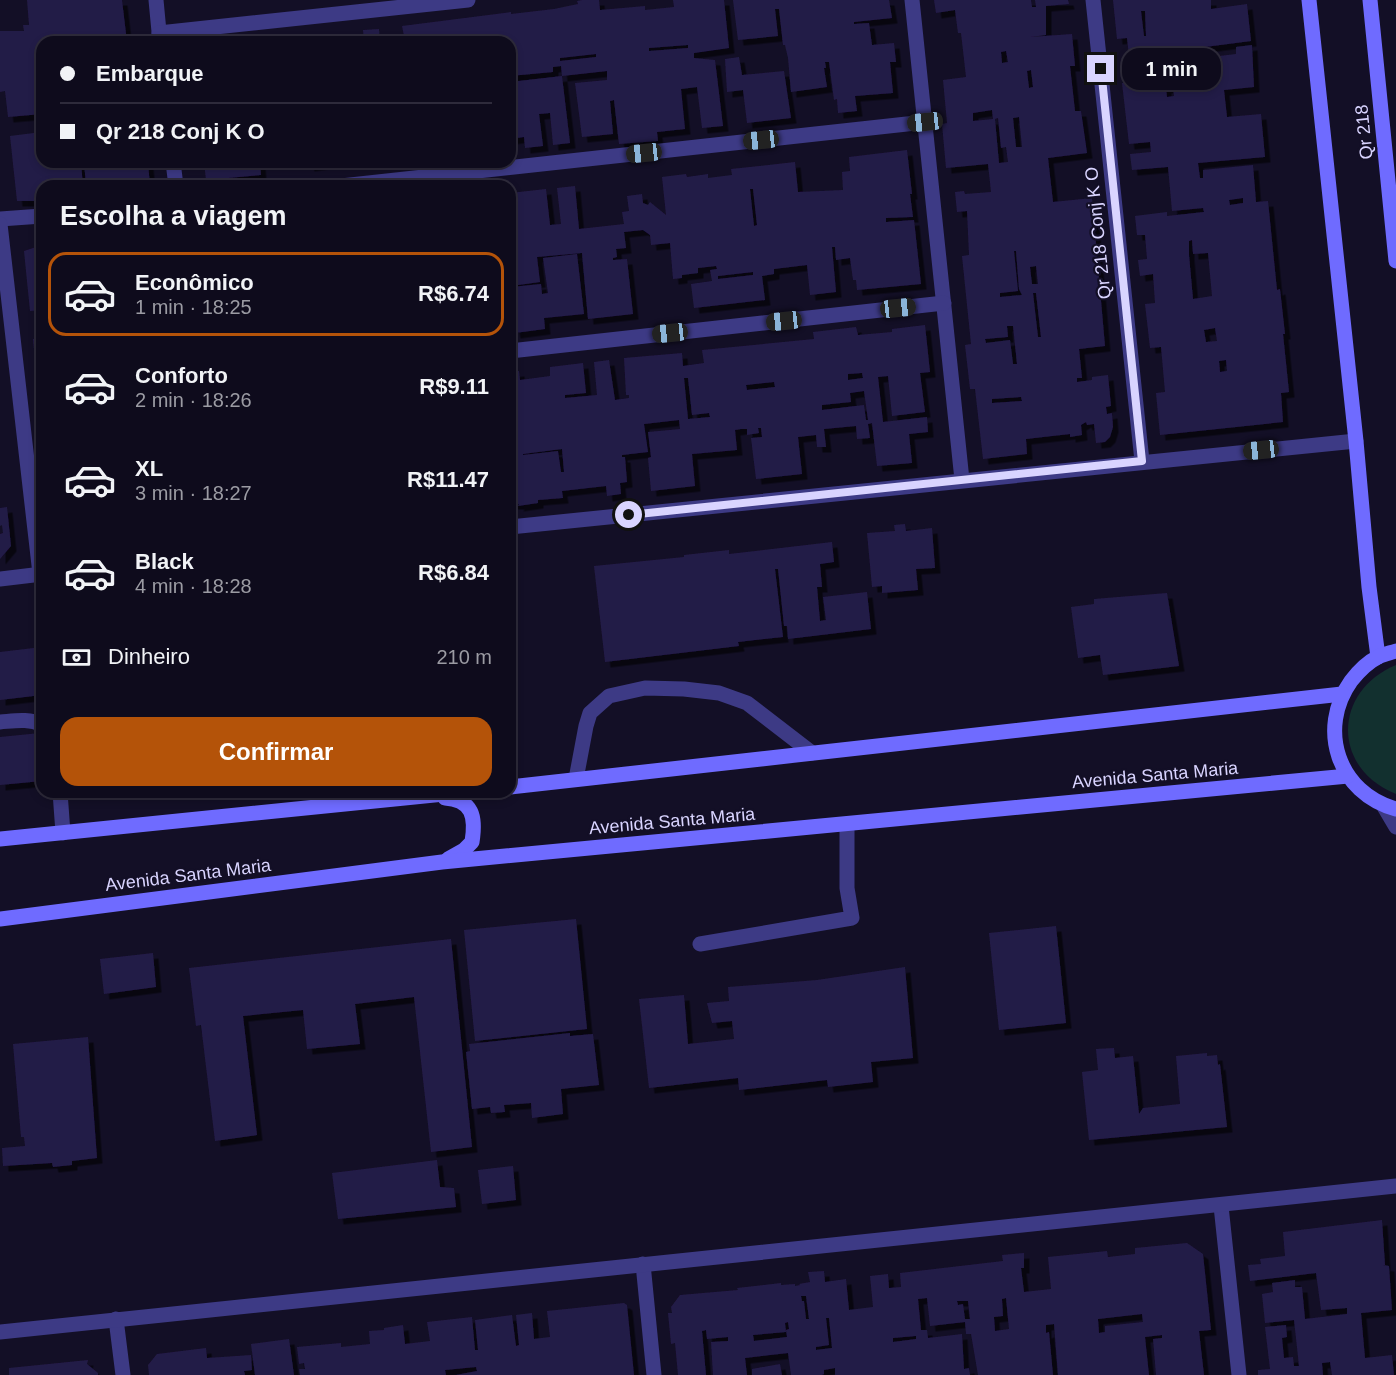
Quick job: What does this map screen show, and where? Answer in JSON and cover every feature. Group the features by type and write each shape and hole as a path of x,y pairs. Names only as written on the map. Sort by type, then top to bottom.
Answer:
{"main road":[{"path":"1310,0 1378,657"},
{"name":"Qr 218","path":"1371,0 1396,261"},
{"path":"1390,807 1364,793 1348,777 1338,757 1334,736 1335,714 1342,694 1358,672 1378,657 1396,651"},
{"path":"516,786 1342,694"},
{"name":"Avenida Santa Maria","path":"0,919 442,862 1348,777"},
{"path":"0,839 412,798"},
{"path":"440,798 458,799 466,803 473,820 472,842 465,850 442,862"}],"street":[{"path":"156,0 160,36"},
{"path":"176,36 468,0"},
{"path":"912,0 962,480"},
{"name":"Qr 218 Conj K O","path":"1093,0 1142,461"},
{"path":"516,167 925,122"},
{"path":"396,180 505,168"},
{"path":"36,217 0,221 36,531"},
{"path":"516,350 944,303"},
{"path":"516,526 1356,441"},
{"path":"0,579 36,575"},
{"path":"576,779 586,726 591,713 609,696 645,688 719,693 747,703 812,753"},
{"path":"0,722 21,720 36,722"},
{"path":"60,798 63,833"},
{"path":"1390,807 1396,827"},
{"path":"700,944 852,918 847,888 847,824"},
{"path":"0,1332 1396,1186"},
{"path":"1221,1206 1239,1375"},
{"path":"643,1264 654,1375"},
{"path":"116,1319 123,1375"}],"green space":[{"path":"1396,665 1396,794 1375,782 1360,767 1351,749 1348,730 1351,710 1360,692 1375,677"}],"building":[{"path":"27,0 122,0 126,36 36,36 36,115 8,117 5,91 0,92 0,31 24,31 23,25 29,25"},
{"path":"582,0 599,0 600,10 645,6 645,10 674,7 673,0 724,0 729,48 694,53 694,58 715,60 723,126 702,128 697,87 681,89 685,129 657,132 658,141 619,144 614,100 610,101 613,134 582,137 575,83 607,80 607,71 562,76 561,66 553,67 553,72 516,75 516,36 404,36 402,26 554,9 578,4 577,1","holes":["688,45 688,48 649,51 649,48","596,54 596,57 560,61 560,58"]},
{"path":"733,0 889,0 892,18 854,22 854,24 869,23 872,45 894,43 896,62 890,62 893,93 855,96 857,111 838,113 829,62 825,62 826,68 824,68 827,87 791,92 788,58 785,45 783,45 779,9 775,9 778,36 738,40"},
{"path":"934,0 1031,0 1032,7 1036,7 1035,0 1068,0 1069,4 1046,6 1046,35 1030,37 1072,34 1075,66 1070,66 1075,111 1081,111 1087,153 1048,158 1053,202 1092,198 1105,346 1079,349 1082,378 1077,378 1077,382 1108,375 1111,406 1106,407 1107,414 1112,413 1113,427 1110,437 1105,442 1096,443 1094,424 1087,425 1086,422 1081,425 1082,435 1070,437 1070,434 1026,439 1027,454 983,459 975,389 970,389 965,345 971,344 962,256 969,255 967,211 957,212 955,192 964,191 965,194 991,192 988,164 946,168 942,124 947,123 943,80 966,77 961,33 958,33 955,10 936,13","holes":["1006,51 1008,62 1002,63 1001,52","1031,70 1033,87 1029,88 1027,71","992,110 993,119 973,121 973,113","1019,117 1022,147 1016,147 1013,118","998,118 1001,148 1006,147 1008,162 999,163 995,119","1014,251 1016,251 1019,289 1022,295 1000,297 1000,293 1018,291","1036,266 1038,284 1032,284 1030,267","1033,293 1036,293 1041,337 1038,337","1007,326 1013,326 1017,364 1013,364 1010,340 986,343 985,339 1008,337","1021,397 1022,401 992,403 992,399"]},
{"path":"1113,0 1211,0 1211,9 1247,4 1251,41 1205,47 1208,74 1213,73 1211,57 1236,54 1236,47 1252,45 1254,87 1224,90 1227,117 1261,114 1265,157 1198,163 1200,178 1203,178 1203,170 1253,165 1256,202 1268,201 1277,290 1280,289 1285,334 1283,334 1289,392 1281,393 1283,422 1160,435 1156,393 1165,392 1161,347 1150,348 1145,304 1155,303 1153,274 1140,276 1138,260 1147,259 1145,235 1137,235 1135,216 1167,212 1167,216 1204,212 1203,208 1172,211 1168,167 1132,170 1130,154 1151,152 1150,142 1129,144 1122,83 1151,80 1150,72 1131,74 1127,38 1117,39","holes":["1141,11 1145,11 1146,36 1144,36","1173,87 1174,96 1167,97 1166,88","1243,198 1243,203 1230,205 1229,200","1192,240 1193,254 1208,253 1212,296 1193,299 1189,241","1215,328 1217,341 1206,342 1204,330","1226,360 1227,371 1220,372 1219,361"]},
{"path":"379,29 380,36 364,36 363,30"},
{"path":"739,57 742,75 784,71 791,118 747,123 743,90 727,92 725,59"},
{"path":"562,76 570,143 553,145 550,113 539,114 543,146 525,148 524,137 516,138 516,81"},
{"path":"36,133 36,168 82,168 82,180 36,180 36,201 17,201 10,136"},
{"path":"907,150 913,217 886,218 886,222 914,220 921,284 857,290 850,258 836,260 835,247 832,247 836,292 810,295 807,265 774,269 774,274 762,276 765,300 694,308 691,284 712,281 710,270 717,269 716,266 698,268 698,273 673,279 670,243 651,245 650,235 643,230 624,232 626,248 616,249 617,257 613,258 613,260 627,259 633,314 588,319 582,253 537,257 540,282 516,285 516,192 546,189 550,225 561,224 557,188 575,186 579,229 624,224 622,212 629,211 627,196 642,194 643,203 648,205 650,202 666,215 662,177 708,174 708,178 732,175 731,169 795,162 798,192 843,190 842,172 850,171 849,157","holes":["750,189 753,189 757,225 754,226","753,272 753,275 718,279 718,276"]},
{"path":"84,168 148,168 150,180 86,180"},
{"path":"205,168 260,168 261,175 206,180"},
{"path":"36,247 36,310 30,311 24,251"},
{"path":"577,254 584,314 544,318 545,329 516,333 516,286 541,284 542,294 548,293 543,258"},
{"path":"925,325 930,372 920,373 925,412 892,416 888,376 878,377 883,422 927,417 928,432 909,434 912,463 877,466 872,423 868,424 870,438 857,439 856,426 824,429 826,447 817,447 816,435 798,437 802,474 756,479 751,438 762,437 761,428 758,428 759,433 747,435 747,429 741,429 735,430 737,450 692,454 695,486 651,491 648,432 680,429 679,420 644,424 648,452 622,455 625,457 627,482 620,483 621,494 607,496 606,486 562,491 563,498 538,500 538,503 518,506 519,504 516,504 516,371 519,371 520,380 550,376 550,367 583,363 586,393 565,395 565,398 597,395 594,362 609,360 615,400 629,398 629,395 626,395 624,358 682,353 683,366 704,363 702,350 814,339 813,332 856,327 858,335 892,332 892,329","holes":["862,373 863,378 848,380 848,374","684,378 688,378 692,415 709,413 710,417 688,419","774,382 775,387 747,390 746,385","864,391 868,420 866,420 864,405 822,410 822,405 851,402 850,393","562,449 564,472 561,472 558,451 523,454"]},
{"path":"36,338 36,372 33,339"},
{"path":"7,507 11,546 0,559 0,534 3,533 2,525 0,526 0,508"},
{"path":"905,524 906,531 932,528 935,568 916,569 918,590 882,593 882,586 872,587 867,533 895,531 894,525"},
{"path":"832,542 834,562 820,564 822,587 817,587 820,621 826,620 823,597 867,592 871,629 788,639 787,626 784,626 778,569 775,569 783,637 738,642 739,646 605,662 594,566 729,550 729,554"},
{"path":"1167,593 1179,666 1103,675 1100,655 1078,658 1071,607 1094,604 1094,599"},
{"path":"36,648 36,696 0,700 0,652"},
{"path":"36,733 36,782 0,785 0,737"},
{"path":"576,919 587,1029 475,1041 464,930"},
{"path":"1056,926 1066,1023 999,1030 989,933"},
{"path":"451,939 472,1147 431,1152 414,997 355,1004 360,1044 307,1049 303,1010 243,1016 257,1135 215,1141 201,1025 196,1026 189,968"},
{"path":"153,953 156,987 104,994 100,959"},
{"path":"905,967 913,1058 871,1062 873,1082 828,1087 827,1080 739,1090 738,1078 649,1088 639,999 684,995 688,1044 734,1039 732,1021 712,1023 707,1003 729,1001 728,987 817,980"},
{"path":"570,1033 570,1036 593,1034 599,1085 561,1089 563,1114 532,1118 531,1103 504,1105 505,1112 491,1113 490,1107 472,1109 466,1052 470,1051 469,1044"},
{"path":"88,1037 97,1158 72,1161 72,1165 53,1167 52,1163 3,1166 2,1148 25,1146 24,1137 21,1137 13,1044"},
{"path":"1114,1048 1115,1058 1133,1056 1139,1114 1143,1108 1180,1104 1176,1056 1207,1053 1207,1056 1217,1055 1227,1127 1089,1140 1082,1072 1098,1070 1096,1049"},
{"path":"437,1160 440,1187 454,1188 456,1207 338,1219 332,1173"},
{"path":"513,1166 516,1200 482,1204 478,1170"},
{"path":"1382,1220 1385,1265 1383,1265 1389,1266 1392,1310 1361,1313 1365,1358 1392,1355 1394,1375 1332,1375 1330,1362 1322,1363 1323,1375 1258,1375 1258,1370 1270,1369 1265,1327 1286,1325 1287,1337 1282,1338 1284,1358 1293,1357 1294,1366 1299,1366 1294,1320 1265,1323 1262,1294 1273,1292 1272,1283 1295,1280 1295,1287 1302,1287 1305,1319 1347,1314 1347,1308 1321,1310 1316,1273 1250,1281 1248,1265 1261,1264 1260,1259 1285,1256 1283,1232"},
{"path":"1187,1243 1203,1254 1211,1330 1199,1331 1204,1375 1156,1375 1153,1339 1162,1338 1162,1335 1145,1337 1149,1375 1058,1375 1054,1324 1046,1325 1046,1333 1049,1332 1053,1375 978,1375 971,1334 966,1334 965,1322 930,1326 927,1298 918,1299 921,1330 927,1330 928,1338 962,1334 964,1369 969,1368 970,1375 835,1375 835,1368 824,1370 822,1375 791,1375 788,1353 745,1358 747,1375 713,1375 711,1342 728,1341 728,1337 707,1339 706,1330 702,1331 706,1375 678,1375 675,1343 671,1344 668,1313 672,1313 671,1307 680,1295 738,1290 737,1288 781,1283 781,1285 795,1284 795,1286 810,1282 808,1272 824,1271 825,1282 846,1279 849,1310 873,1307 870,1276 888,1274 889,1288 901,1287 900,1273 1003,1261 1002,1255 1024,1253 1024,1268 1021,1268 1024,1292 1051,1289 1048,1257 1107,1251 1108,1257 1135,1254 1135,1248","holes":["801,1296 806,1296 809,1319 806,1319 804,1301","1006,1298 1009,1329 995,1331 994,1317 1003,1316 1002,1299","957,1301 968,1301 970,1319 965,1319 963,1304 958,1305","1142,1314 1143,1322 1105,1326 1105,1332 1099,1333 1098,1319","826,1318 829,1318 832,1348 816,1350 816,1347 829,1345","788,1322 787,1337 754,1341 753,1335 786,1332 785,1323","916,1336 916,1339 893,1342 893,1338"]},
{"path":"624,1303 627,1305 634,1375 456,1375 477,1371 476,1367 445,1370 446,1375 300,1375 299,1369 305,1369 304,1363 299,1364 297,1347 341,1343 341,1347 370,1344 369,1331 403,1325 405,1344 430,1341 427,1322 472,1317 475,1350 478,1350 475,1320 512,1315 516,1346 519,1345 516,1315 532,1313 534,1339 550,1337 547,1311"},
{"path":"289,1339 294,1375 255,1375 251,1344"},
{"path":"206,1348 207,1358 251,1355 252,1370 244,1371 245,1375 149,1375 148,1365 157,1354"},
{"path":"88,1360 87,1364 98,1375 9,1375 9,1368"},
{"path":"780,1364 782,1375 752,1375 752,1369"}],"route":[{"path":"629,515 1142,461 1101,69"}]}
